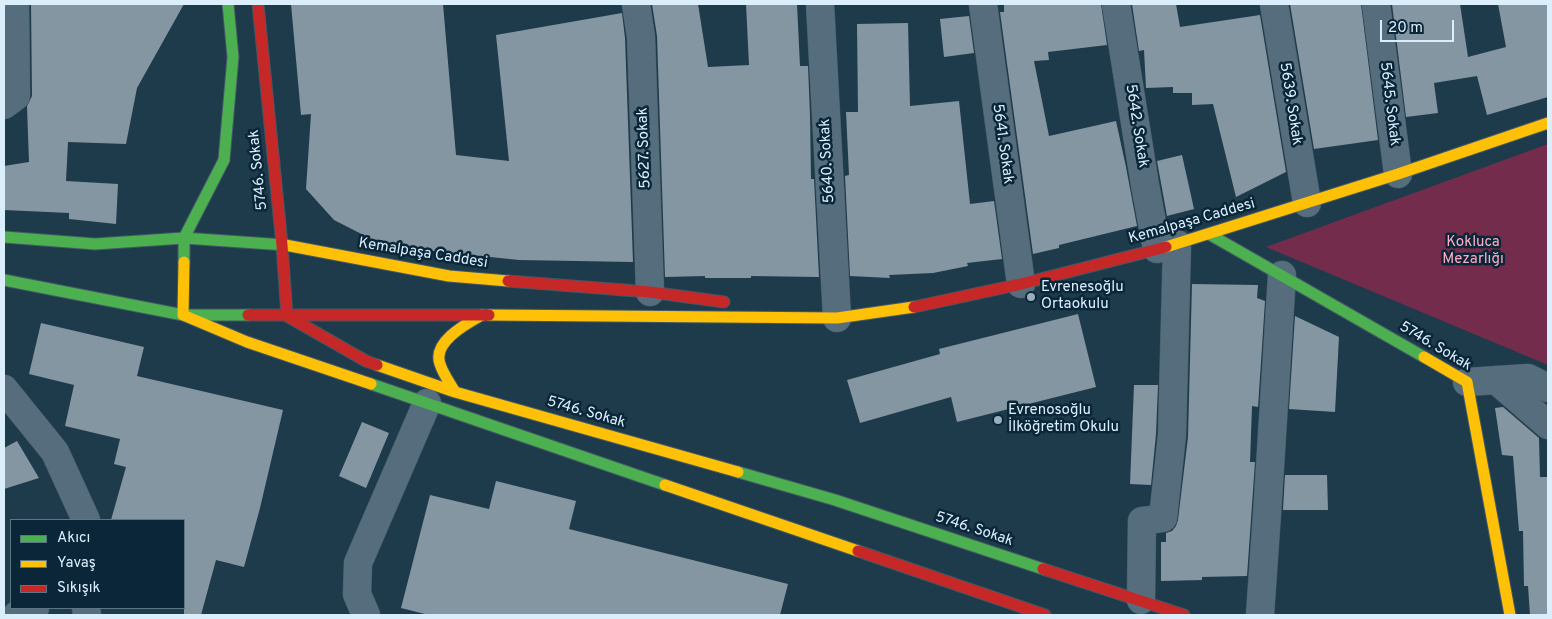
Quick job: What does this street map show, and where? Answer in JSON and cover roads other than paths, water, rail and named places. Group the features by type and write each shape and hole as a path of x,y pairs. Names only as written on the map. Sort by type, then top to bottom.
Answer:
{"main road":[{"path":"228,4 233,57 224,160 184,238 182,315 247,342 1045,615"},
{"name":"5746. Sokak","path":"258,4 282,245 287,316 366,361 456,392 835,500 1184,615"},
{"name":"Kemalpaşa Caddesi","path":"4,280 182,315 837,318 929,305 1020,284 1167,246 1398,174 1548,123"},
{"name":"5746. Sokak","path":"1209,234 1467,382 1510,615"},
{"name":"Kemalpaşa Caddesi","path":"4,237 95,244 184,238 282,245 449,276 650,292 837,318"},
{"path":"456,392 440,363 440,348 459,328 482,315"}],"street":[{"path":"4,105 16,96 15,4"},
{"name":"5627. Sokak","path":"636,4 641,37 650,292"},
{"name":"5640. Sokak","path":"820,4 837,318"},
{"name":"5641. Sokak","path":"983,4 1020,284"},
{"name":"5642. Sokak","path":"1116,4 1167,246 1172,435 1163,518 1142,521 1141,600"},
{"name":"5639. Sokak","path":"1274,4 1307,203"},
{"name":"5645. Sokak","path":"1376,4 1398,174"},
{"path":"1260,615 1282,275"},
{"path":"1467,382 1528,378 1548,388"},
{"path":"1496,380 1548,425"},
{"path":"4,389 55,452 86,519"},
{"path":"366,615 357,594 358,563 427,403"},
{"path":"17,615 32,609"}],"place":[{"name":"Evrenesoğlu Ortaokulu","path":"1031,297"},
{"name":"Evrenosoğlu İlköğretim Okulu","path":"998,420"}],"park label":[{"name":"Kokluca Mezarlığı","path":"1473,252"}]}
